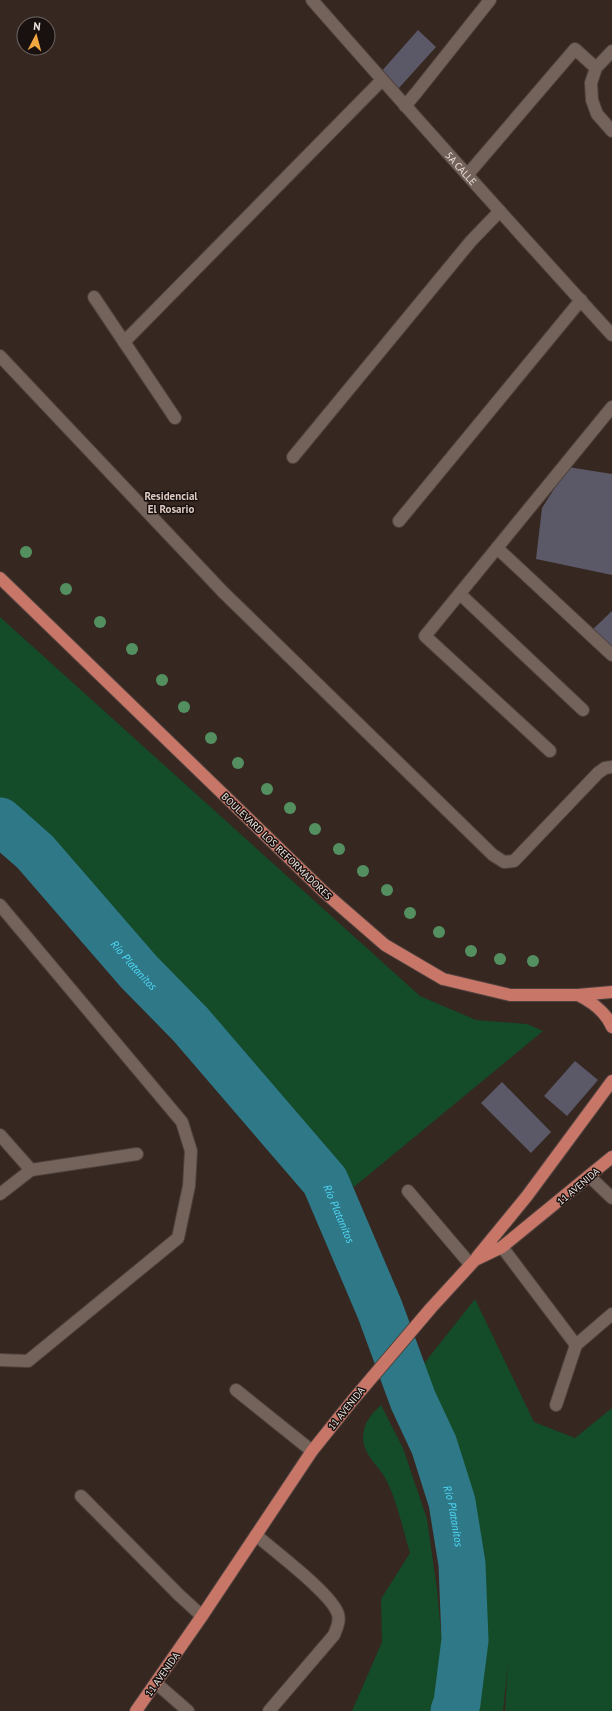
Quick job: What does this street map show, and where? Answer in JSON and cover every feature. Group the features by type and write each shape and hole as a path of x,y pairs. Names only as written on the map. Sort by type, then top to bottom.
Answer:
{"main road":[{"name":"BOULEVARD LOS REFORMADORES","path":"0,578 324,892 386,945 443,979 510,995 578,995 612,992"},
{"path":"578,995 591,1002 602,1011 612,1027"},
{"path":"473,1262 527,1196 612,1081"},
{"name":"11 AVENIDA","path":"136,1711 312,1452 352,1401 431,1308 473,1262 502,1246 612,1157"}],"street":[{"name":"5A CALLE","path":"312,0 405,106 612,335"},
{"path":"405,106 490,0"},
{"path":"468,174 575,49 596,68"},
{"path":"612,51 596,68 591,82 592,100 597,114 612,131"},
{"path":"124,342 382,80"},
{"path":"293,457 471,241 500,211"},
{"path":"94,297 175,418"},
{"path":"399,521 581,300"},
{"path":"0,356 223,592 493,855 504,862 514,861 598,773 605,768 612,767"},
{"path":"550,751 425,636 612,407"},
{"path":"497,548 612,655"},
{"path":"460,594 583,710"},
{"path":"0,905 182,1122 191,1151 189,1186 178,1238 28,1361 0,1360"},
{"path":"0,1135 32,1170"},
{"path":"0,1194 32,1170 137,1154"},
{"path":"589,1176 612,1198"},
{"path":"408,1191 473,1262"},
{"path":"502,1246 576,1345"},
{"path":"556,1404 576,1345 612,1314"},
{"path":"236,1390 312,1452"},
{"path":"81,1496 179,1596 202,1616"},
{"path":"256,1535 316,1586 334,1607 338,1614 339,1623 334,1635 269,1711"},
{"path":"156,1683 188,1711"}],"green space":[{"path":"0,617 420,996 476,1020 527,1024 543,1031 354,1187 0,799"},
{"path":"475,1299 534,1422 575,1438 612,1408 612,1711 505,1711 508,1662 503,1711 471,1711 474,1704 485,1613 481,1538 458,1457 418,1371"},
{"path":"381,1405 403,1448 427,1519 437,1590 443,1655 441,1697 436,1711 352,1711 382,1642 381,1599 410,1553 396,1503 384,1476 368,1454 363,1439 364,1429 370,1416"}],"building":[{"path":"418,30 436,47 398,89 380,73"},
{"path":"568,467 612,474 612,575 536,559 542,508"},
{"path":"612,611 612,651 591,631"},
{"path":"575,1061 598,1080 567,1116 544,1096"},
{"path":"502,1082 551,1132 531,1153 481,1103"}],"waterway":[{"name":"Río Platanitos","path":"0,821 35,852 139,972 190,1024 325,1181 380,1310 413,1400 434,1445 452,1502 462,1564 465,1640 457,1703 454,1711"}],"district":[{"name":"Residencial El Rosario","path":"171,502"}]}
